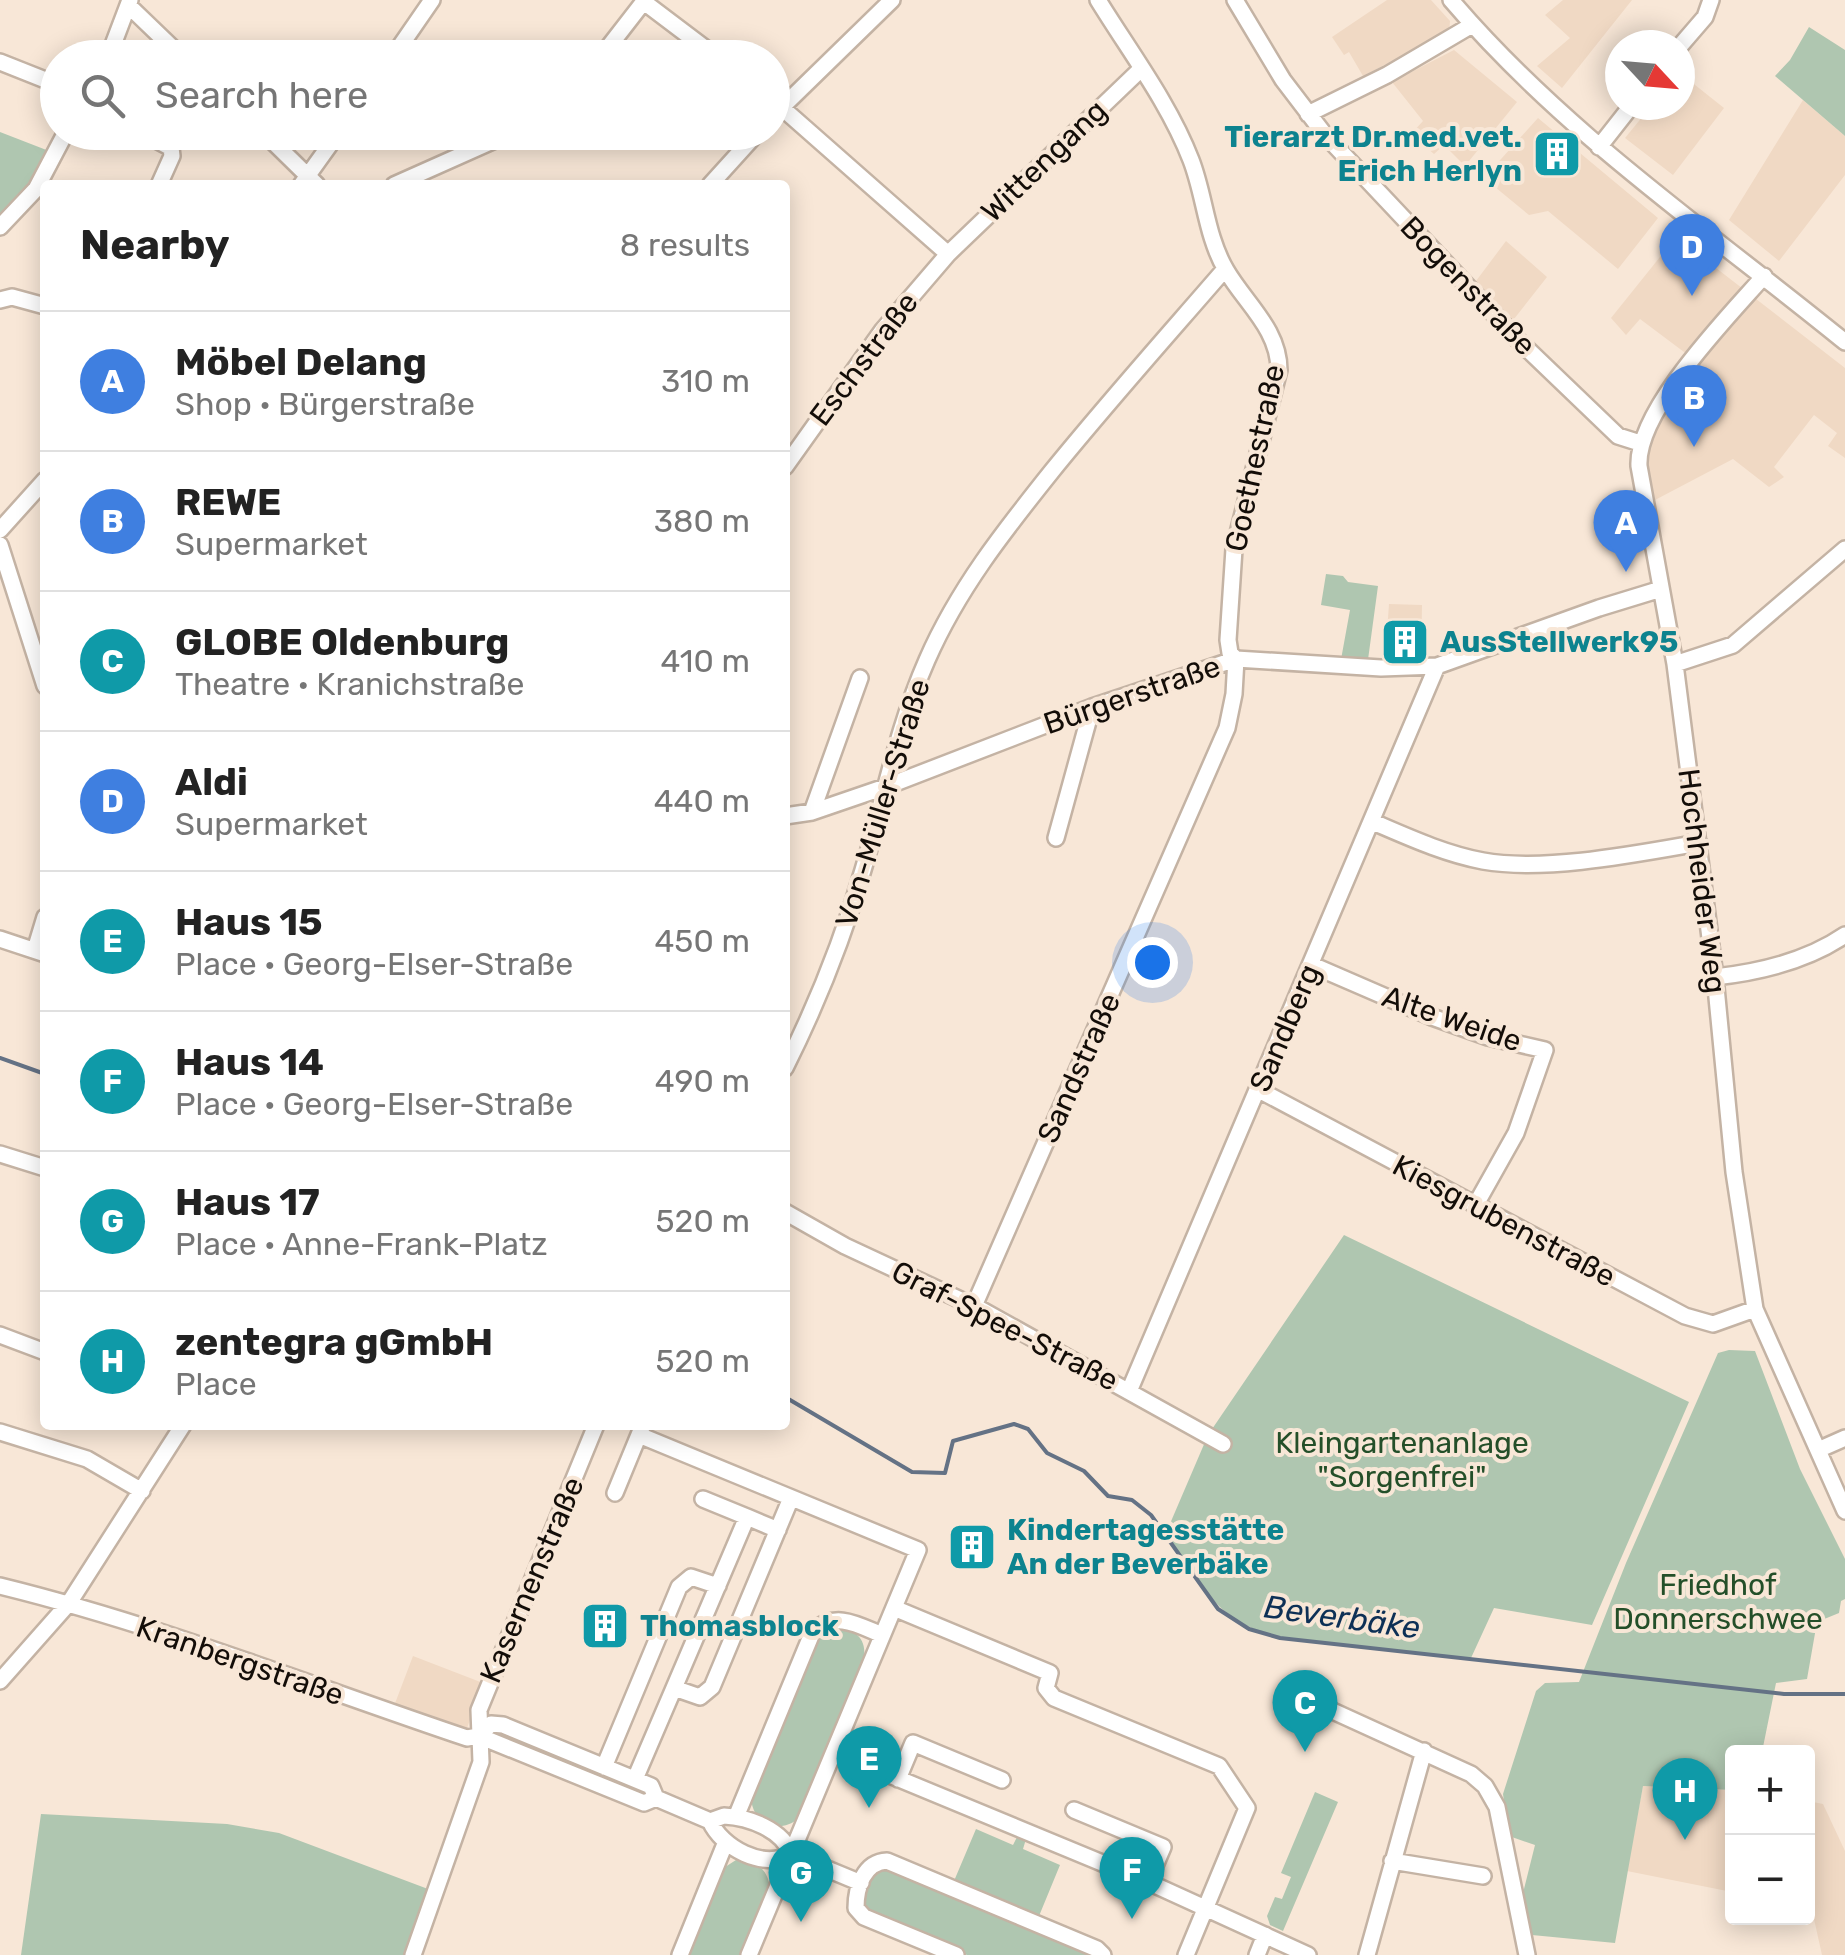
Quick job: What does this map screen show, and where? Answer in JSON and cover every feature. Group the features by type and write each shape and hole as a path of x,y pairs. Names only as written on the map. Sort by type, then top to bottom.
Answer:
{"street":[{"path":"404,40 432,0"},
{"path":"790,94 892,0"},
{"name":"Goethestraße","path":"1098,0 1180,136 1192,161 1206,221 1226,269 1268,330 1279,357 1277,379 1234,549 1228,640 1230,653 1236,659"},
{"name":"Bogenstraße","path":"1235,0 1308,114 1520,342 1618,436 1640,443"},
{"path":"1450,0 1526,82 1599,146 1845,342"},
{"path":"1694,30 1705,18 1712,0"},
{"path":"614,40 644,1 695,40"},
{"path":"115,40 129,2 166,40"},
{"path":"1308,114 1388,75 1472,26"},
{"path":"0,62 40,78"},
{"name":"Wittengang","path":"948,254 1140,69"},
{"path":"790,119 948,254"},
{"path":"1599,146 1620,120"},
{"path":"41,180 57,150"},
{"path":"162,180 172,156 170,150"},
{"path":"280,150 307,180"},
{"path":"310,180 328,150"},
{"path":"405,180 473,150"},
{"path":"715,180 742,150"},
{"path":"0,227 40,181"},
{"name":"Eschstraße","path":"790,460 882,331 948,254"},
{"name":"Von-Müller-Straße","path":"790,1057 837,951 927,661 976,568 1101,410 1226,269"},
{"path":"1640,443 1650,421 1688,366 1764,276"},
{"path":"0,300 12,297 40,305"},
{"name":"Hochheider Weg","path":"1640,443 1638,466 1675,664 1715,976 1734,1172 1756,1309 1845,1511"},
{"path":"0,530 40,486"},
{"path":"0,545 40,670"},
{"path":"1675,664 1733,645 1845,549"},
{"name":"Bürgerstraße","path":"790,815 812,812 885,787 1092,707 1236,659 1382,668 1438,666 1661,590"},
{"name":"Sandstraße","path":"974,1306 1226,728 1234,694 1236,659"},
{"name":"Sandberg","path":"1130,1389 1438,666"},
{"path":"812,812 860,678"},
{"path":"1056,838 1092,707"},
{"path":"1373,822 1422,843 1483,861 1540,864 1699,844"},
{"path":"1715,976 1759,970 1810,955 1845,934"},
{"path":"0,939 40,952"},
{"name":"Alte Weide","path":"1312,966 1432,1018 1488,1037 1545,1050 1516,1133 1474,1206"},
{"name":"Kiesgrubenstraße","path":"1258,1090 1702,1322 1713,1324 1756,1309"},
{"path":"0,1154 40,1166"},
{"name":"Graf-Spee-Straße","path":"790,1215 859,1253 974,1306 1130,1389 1223,1444"},
{"path":"0,1335 40,1350"},
{"path":"0,1681 69,1603 180,1430"},
{"name":"Kasernenstraße","path":"413,1955 481,1762 479,1710 594,1430"},
{"path":"615,1493 641,1430 918,1550 750,1955"},
{"path":"0,1432 86,1459 142,1491"},
{"path":"1818,1450 1845,1438"},
{"path":"703,1498 778,1530"},
{"path":"674,1688 694,1697 709,1692 791,1498"},
{"path":"635,1779 747,1517"},
{"path":"604,1766 678,1587 691,1577 718,1586"},
{"name":"Kranbergstraße","path":"0,1586 69,1603 467,1738 479,1736 644,1803 656,1798"},
{"path":"894,1608 1050,1673 1046,1688 1054,1698 1219,1766 1247,1808 1186,1955"},
{"path":"736,1817 813,1631 831,1620 841,1620 882,1635"},
{"path":"1313,1702 1471,1774 1493,1798 1511,1866 1527,1955"},
{"name":"Kranbergstraße","path":"479,1736 491,1724 503,1725 651,1786 656,1798 710,1821"},
{"path":"898,1779 913,1744 1002,1780"},
{"path":"1367,1955 1424,1751"},
{"path":"834,1752 1148,1882 1308,1955"},
{"path":"1074,1810 1162,1847 1148,1882"},
{"path":"791,1854 779,1861 768,1861 725,1844 710,1821 736,1817 778,1834 787,1842 791,1854 861,1883"},
{"path":"680,1955 725,1844"},
{"path":"956,1955 864,1916 856,1908 866,1870 875,1862 887,1861 1098,1949 1104,1955"},
{"path":"1392,1861 1483,1876"},
{"path":"1257,1955 1265,1935"}],"shaded area":[{"path":"1387,0 1431,0 1450,21 1449,32 1363,76 1349,52 1344,55 1332,37"},
{"path":"1563,0 1632,0 1562,88 1537,66 1570,38 1545,15"},
{"path":"1454,50 1517,102 1465,166 1444,145 1434,154 1411,134 1423,121 1392,82"},
{"path":"1695,85 1724,108 1673,175 1625,138 1640,120 1695,120"},
{"path":"1803,100 1845,136 1845,175 1779,261 1729,220"},
{"path":"1538,118 1658,218 1618,269 1548,211 1529,215 1484,178"},
{"path":"1676,237 1845,368 1845,458 1828,446 1837,433 1814,415 1774,467 1784,477 1769,487 1733,459 1655,500 1648,472 1648,439 1658,418 1700,364 1640,319 1626,335 1611,318"},
{"path":"1506,241 1547,277 1507,328 1470,289"},
{"path":"1389,604 1422,605 1421,661 1385,660"},
{"path":"413,1656 483,1683 466,1731 394,1706"},
{"path":"1643,1786 1725,1790 1725,1891 1627,1871"},
{"path":"1815,1802 1823,1804 1845,1851 1845,1955 1822,1955 1815,1924"}],"green space":[{"path":"1809,27 1845,50 1845,136 1775,76 1790,60"},
{"path":"0,132 49,151 22,193 0,217"},
{"path":"1326,574 1378,586 1367,667 1340,665 1350,610 1321,605"},
{"name":"Kleingartenanlage \"Sorgenfrei\"","path":"1344,1235 1689,1402 1592,1625 1494,1608 1471,1658 1280,1638 1224,1611 1200,1585 1166,1533 1208,1435"},
{"name":"Friedhof Donnerschwee","path":"1755,1351 1800,1469 1845,1559 1845,1599 1839,1613 1817,1622 1807,1679 1776,1683 1763,1745 1725,1745 1725,1790 1643,1786 1615,1943 1532,1935 1523,1893 1535,1845 1509,1836 1503,1794 1536,1691 1545,1683 1579,1682 1626,1563 1718,1353"},
{"path":"832,1627 858,1636 864,1647 863,1663 799,1818 783,1826 768,1824 757,1815 751,1798 817,1636"},
{"path":"1315,1792 1338,1802 1283,1931 1270,1925 1267,1916 1275,1897 1282,1899 1291,1877 1281,1873"},
{"path":"41,1814 227,1824 279,1833 436,1892 410,1955 21,1955"},
{"path":"976,1829 1013,1845 1018,1835 1026,1839 1023,1849 1060,1865 1039,1916 954,1881"},
{"path":"745,1859 762,1869 770,1888 744,1955 685,1955 722,1869"},
{"path":"885,1866 1098,1955 967,1955 871,1915 862,1894"}],"waterway":[{"name":"Beverbäke","path":"0,1058 40,1072"},
{"name":"Beverbäke","path":"790,1400 912,1472 945,1473 953,1441 1014,1424 1028,1429 1047,1453 1084,1471 1108,1496 1132,1500 1151,1515 1218,1609 1249,1629 1280,1638 1784,1694 1845,1694"}],"place":[{"name":"Tierarzt Dr.med.vet. Erich Herlyn","path":"1557,154"},
{"name":"Aldi","path":"1692,296"},
{"name":"REWE","path":"1694,447"},
{"name":"Möbel Delang","path":"1626,572"},
{"name":"AusStellwerk95","path":"1405,642"},
{"name":"Kindertagesstätte An der Beverbäke","path":"972,1547"},
{"name":"Thomasblock","path":"605,1626"},
{"name":"GLOBE Oldenburg","path":"1305,1752"},
{"name":"Haus 15","path":"869,1808"},
{"name":"zentegra gGmbH","path":"1685,1840"},
{"name":"Haus 14","path":"1132,1919"},
{"name":"Haus 17","path":"801,1922"}]}
